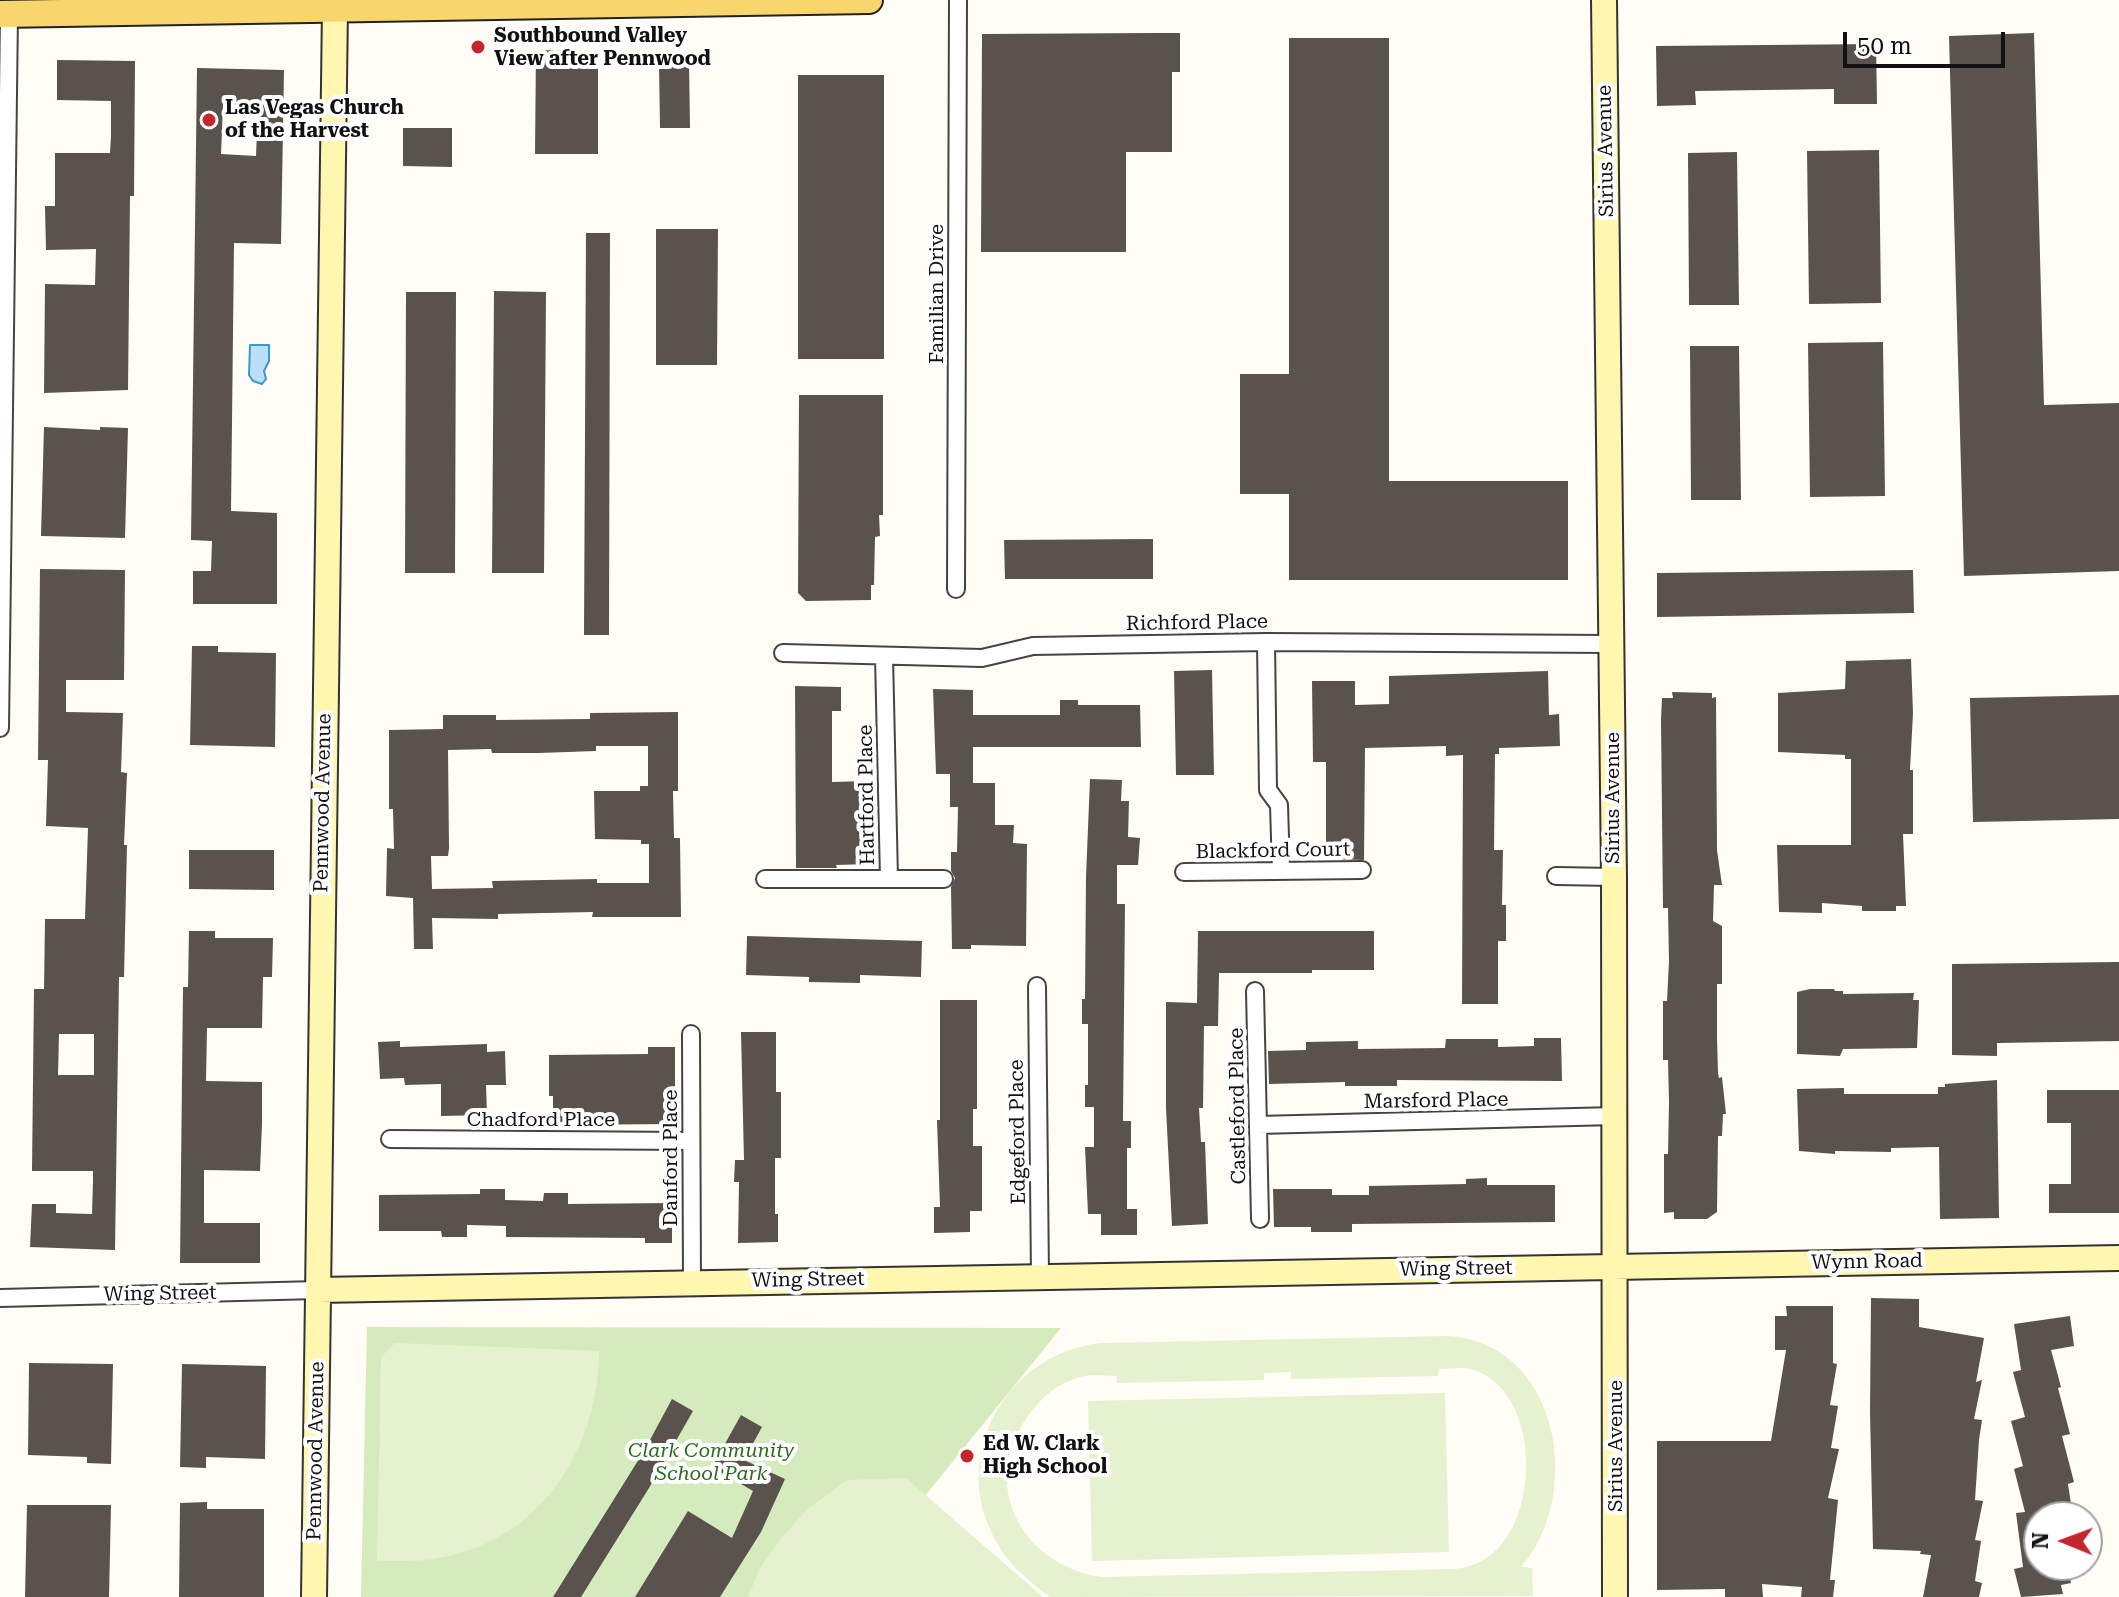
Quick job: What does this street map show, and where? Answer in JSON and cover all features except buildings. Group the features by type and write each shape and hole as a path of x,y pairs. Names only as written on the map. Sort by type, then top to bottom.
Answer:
{"main road":[{"path":"207,11 235,0"},
{"path":"12,9 207,11 336,3 869,0"}],"street":[{"name":"Familian Drive","path":"956,589 958,0"},
{"name":"Sirius Avenue","path":"1604,0 1614,877 1615,1597"},
{"name":"Pennwood Avenue","path":"314,1597 336,3"},
{"path":"0,728 12,9"},
{"name":"Richford Place","path":"783,653 982,658 1033,646 1266,642 1612,644"},
{"path":"1266,642 1268,790 1279,805 1281,871"},
{"name":"Hartford Place","path":"884,656 889,879 944,879"},
{"name":"Blackford Court","path":"1184,872 1362,870"},
{"path":"1556,876 1614,877"},
{"path":"765,879 889,879"},
{"name":"Edgeford Place","path":"1037,986 1040,1276"},
{"name":"Castleford Place","path":"1255,991 1260,1219"},
{"name":"Danford Place","path":"691,1034 692,1282"},
{"name":"Marsford Place","path":"1258,1125 1615,1116"},
{"name":"Chadford Place","path":"390,1139 691,1141"},
{"name":"Wynn Road","path":"1616,1266 2119,1258"},
{"name":"Wing Street","path":"0,1298 1616,1266"}],"green space":[{"name":"Clark Community School Park","path":"367,1327 1061,1328 843,1597 361,1597"},
{"path":"1447,1336 1481,1343 1509,1359 1531,1383 1545,1411 1554,1443 1555,1477 1550,1511 1536,1545 1521,1567 1532,1568 1533,1596 1050,1597 1015,1567 990,1529 980,1498 979,1466 985,1436 998,1408 1017,1384 1041,1364 1069,1350 1101,1343","holes":["1439,1369 1470,1369 1496,1383 1514,1408 1524,1440 1526,1475 1520,1509 1506,1539 1483,1560 1453,1569 1102,1577 1073,1569 1048,1556 1029,1537 1015,1516 1008,1491 1008,1465 1015,1438 1041,1400 1073,1379 1098,1375 1116,1376 1117,1383 1264,1380 1264,1373 1291,1372 1291,1379 1438,1376"]},
{"path":"395,1343 599,1351 596,1387 588,1421 576,1453 559,1482 537,1508 510,1530 479,1546 435,1559 377,1561 381,1357"},
{"path":"1445,1393 1449,1552 1092,1561 1088,1401"},
{"path":"906,1478 1043,1597 748,1597 760,1568 781,1538 808,1509 847,1480"}],"water":[{"path":"250,345 269,345 269,361 264,371 266,379 262,384 253,381 249,375"}],"place":[{"name":"Southbound Valley View after Pennwood","path":"478,47"},
{"name":"Las Vegas Church of the Harvest","path":"209,120"},
{"name":"Ed W. Clark High School","path":"967,1456"}]}
